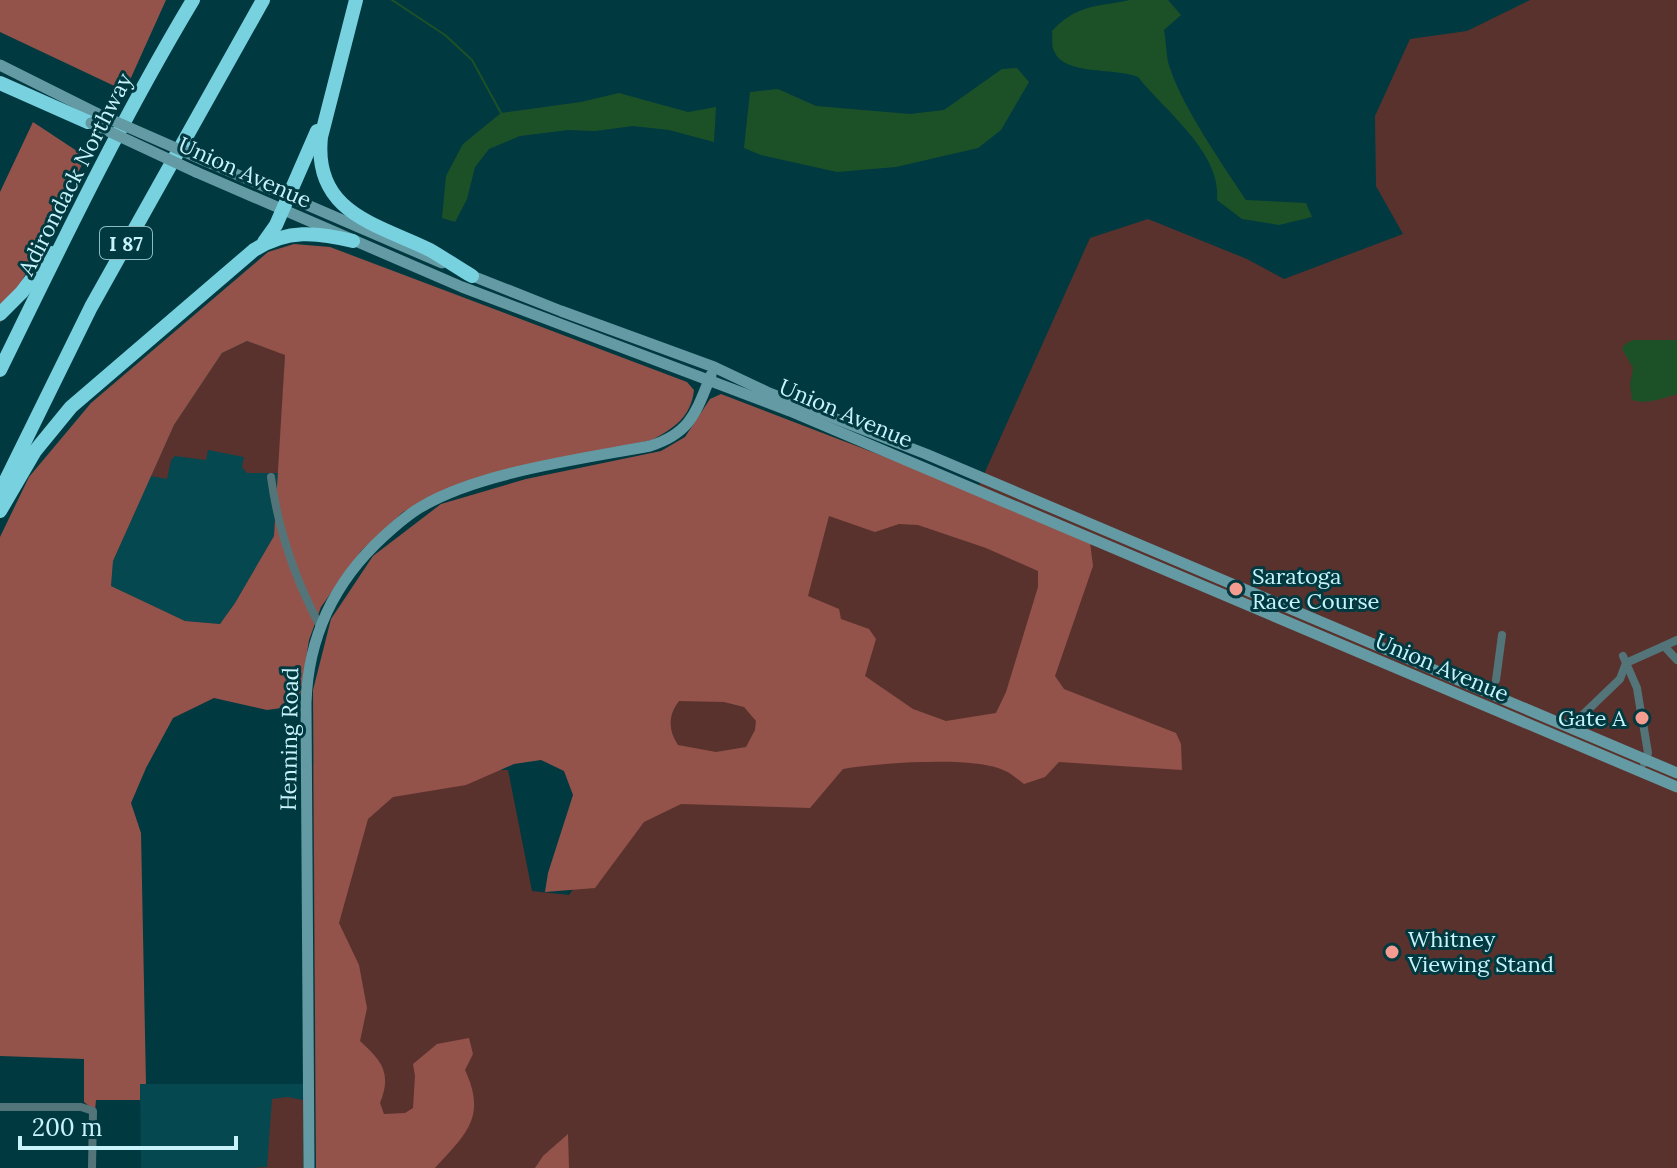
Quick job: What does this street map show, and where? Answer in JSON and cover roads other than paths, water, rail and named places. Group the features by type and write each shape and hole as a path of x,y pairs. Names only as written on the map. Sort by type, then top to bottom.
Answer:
{"highway":[{"name":"I 87","path":"0,492 91,307 263,0"},
{"path":"356,0 321,137 320,155 325,177 336,197 356,216 432,251 472,276"},
{"name":"Adirondack Northway","path":"0,370 61,241 118,131 191,2"},
{"path":"0,83 92,119"},
{"path":"0,511 35,451 71,407 271,233 331,98"},
{"path":"254,250 274,239 295,233 320,234 353,241"},
{"path":"0,314 22,292 61,241"}],"main road":[{"name":"Union Avenue","path":"0,65 92,119 203,160 353,241 483,296 790,411 1416,678 1643,766 1677,773"},
{"name":"Union Avenue","path":"0,76 196,172 714,367 767,392 926,454 1569,728 1677,787"},
{"name":"Henning Road","path":"309,1168 306,703 311,655 320,626 338,591 364,556 403,519 422,506 487,480 670,440 694,416 714,367"}],"street":[{"path":"271,477 276,512 298,584 320,626"},
{"path":"1496,680 1502,635"},
{"path":"1624,659 1677,640"},
{"path":"1664,646 1677,660"},
{"path":"1569,728 1620,679 1624,659"},
{"path":"1624,659 1637,688 1641,713"},
{"path":"1643,723 1648,753 1643,766"},
{"path":"0,1107 81,1107 93,1111 92,1168"}],"waterway":[{"path":"392,0 445,35 472,60 501,113"}],"place":[{"name":"Saratoga Race Course","path":"1236,589"},
{"name":"Gate A","path":"1642,718"},
{"name":"Whitney Viewing Stand","path":"1392,952"}]}
